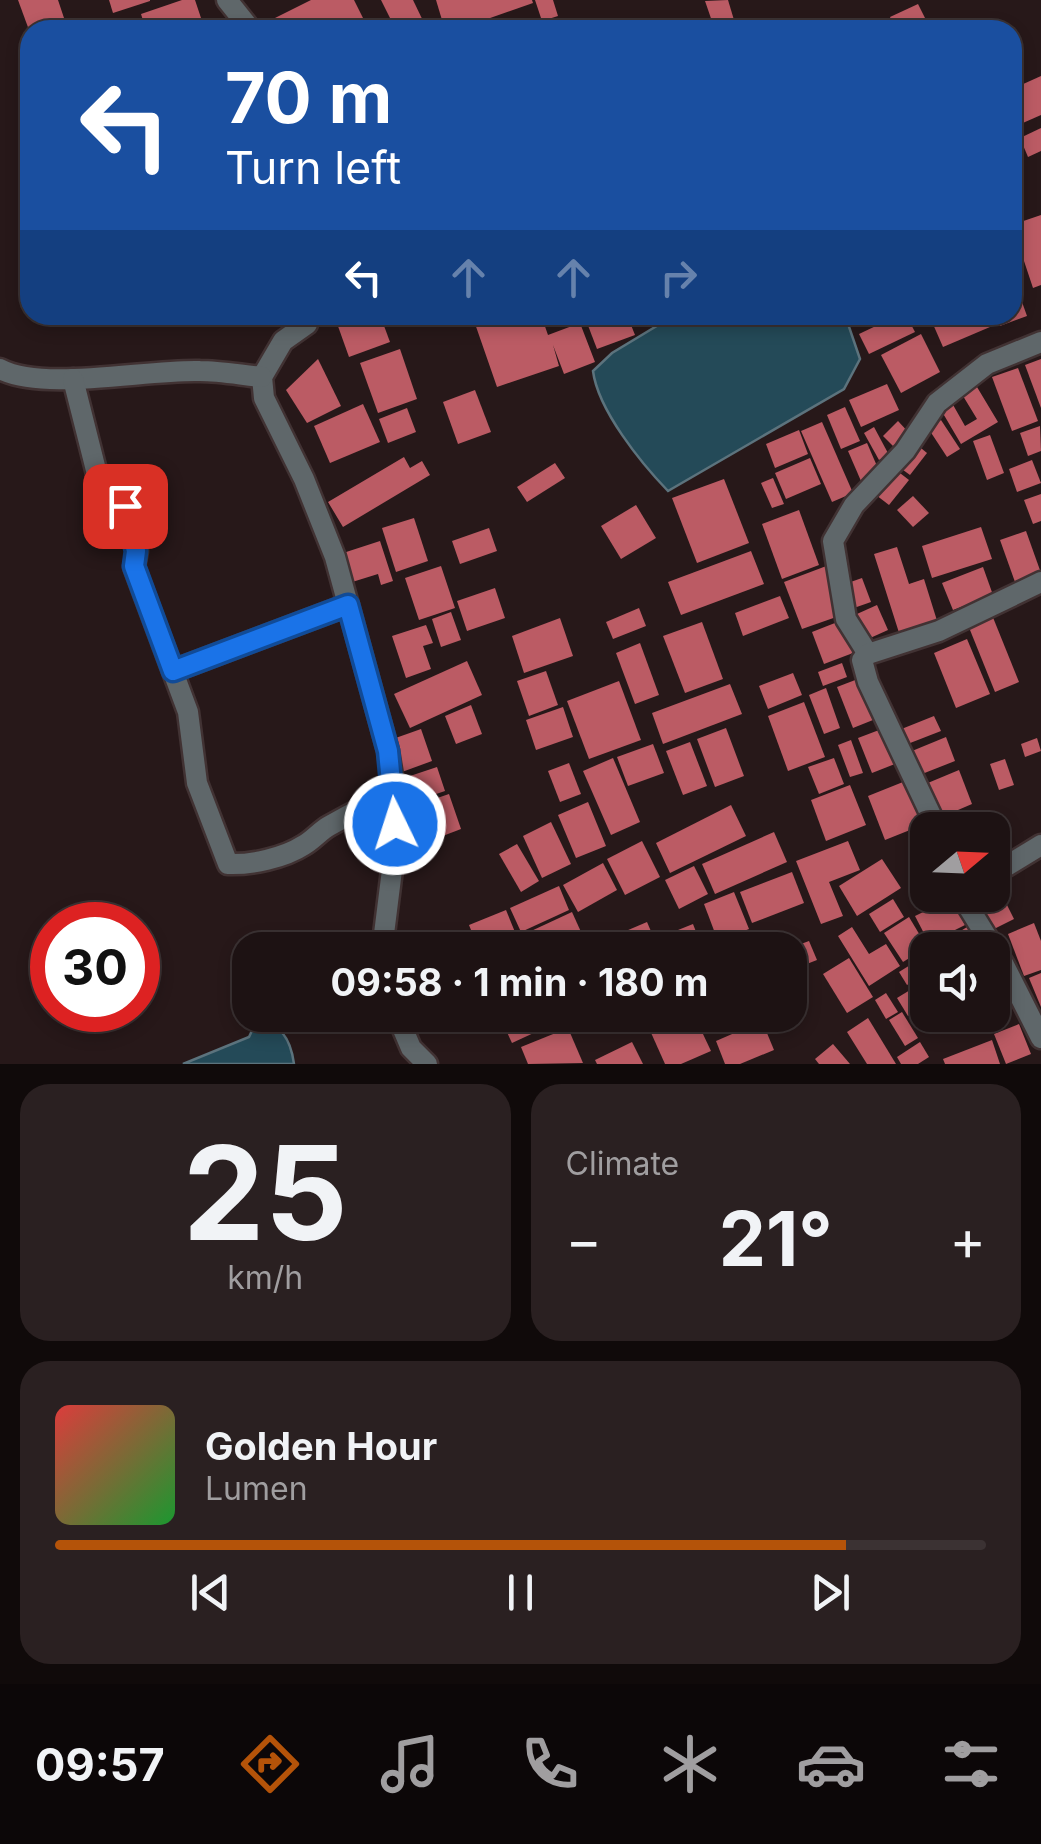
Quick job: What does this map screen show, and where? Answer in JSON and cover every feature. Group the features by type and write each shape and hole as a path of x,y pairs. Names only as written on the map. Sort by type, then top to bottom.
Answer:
{"street":[{"path":"227,0 243,20"},
{"path":"302,325 283,342 262,377 264,398 304,479 335,558 388,751 395,846 384,932"},
{"path":"868,654 846,619 833,542 854,506 905,451 937,402 987,364 1041,342"},
{"path":"2,375 72,379 198,370 262,377"},
{"path":"72,379 100,486 109,499 125,506 136,551 134,566 188,712 197,783 228,864 242,864 304,845 323,829 393,794"},
{"path":"929,812 868,682 862,660 868,654 939,631 1041,582"},
{"path":"173,671 348,605"},
{"path":"1010,864 1041,845"},
{"path":"971,912 1004,964 1041,1038"},
{"path":"404,1032 411,1048 427,1064"}],"water":[{"path":"658,325 848,325 860,359 844,389 668,491 634,451 603,402 593,371 612,353"},
{"path":"251,1032 282,1032 294,1064 183,1064 249,1037"}],"building":[{"path":"18,0 58,0 65,20 25,20"},
{"path":"109,0 150,0 150,1 113,13"},
{"path":"182,0 195,0 202,20 143,20 141,14"},
{"path":"311,0 354,0 364,20 271,20"},
{"path":"381,0 413,0 423,20 391,20"},
{"path":"436,0 533,3 485,20 442,20"},
{"path":"535,0 553,0 558,16 542,20"},
{"path":"728,0 734,20 712,20 705,1"},
{"path":"918,4 926,20 891,20 890,17"},
{"path":"1041,76 1041,115 1022,123 1022,85"},
{"path":"1041,128 1041,151 1028,157 1022,137"},
{"path":"1041,215 1041,285 1033,288 1022,255 1022,222"},
{"path":"338,325 384,325 390,342 349,357"},
{"path":"475,325 544,325 548,335 581,325 595,362 564,374 553,345 559,366 497,387"},
{"path":"588,325 631,325 635,335 597,349"},
{"path":"878,325 911,325 915,332 869,354 859,334"},
{"path":"933,325 989,325 990,327 943,347"},
{"path":"921,334 940,372 901,393 881,355"},
{"path":"400,349 417,399 378,413 360,363"},
{"path":"318,359 341,406 307,423 286,390"},
{"path":"1041,359 1041,408 1025,365"},
{"path":"1018,368 1038,421 1012,431 992,377"},
{"path":"974,382 998,422 961,444 941,410 952,403 965,426 977,419 960,391"},
{"path":"887,384 899,410 861,427 849,400"},
{"path":"475,390 491,432 458,444 443,402"},
{"path":"363,404 380,442 330,463 314,426"},
{"path":"845,407 860,441 841,449 827,415"},
{"path":"407,408 416,432 388,443 379,419"},
{"path":"941,420 960,449 947,457 928,428"},
{"path":"898,421 910,434 895,448 883,436"},
{"path":"822,422 853,493 832,502 801,431"},
{"path":"1040,426 1041,451 1028,456 1020,433"},
{"path":"874,427 889,455 879,460 864,433"},
{"path":"799,430 808,454 775,468 766,444"},
{"path":"990,435 1004,473 987,480 973,441"},
{"path":"867,443 880,473 861,481 848,451"},
{"path":"916,444 927,453 910,475 899,467"},
{"path":"404,457 410,468 422,461 430,475 343,527 328,502"},
{"path":"810,458 821,484 786,499 775,473"},
{"path":"1032,460 1041,483 1017,492 1009,469"},
{"path":"555,463 565,478 527,502 517,487"},
{"path":"896,470 909,480 889,505 876,495"},
{"path":"773,478 784,504 772,508 761,483"},
{"path":"724,479 749,543 697,563 672,498"},
{"path":"1041,494 1041,521 1033,524 1024,500"},
{"path":"913,496 929,513 913,527 897,510"},
{"path":"636,505 656,538 621,559 601,526"},
{"path":"799,510 819,565 782,579 762,524"},
{"path":"414,518 428,561 396,572 382,528"},
{"path":"981,527 992,559 932,578 922,546"},
{"path":"489,528 497,551 460,564 452,541"},
{"path":"1026,531 1041,573 1015,582 1000,540"},
{"path":"380,541 393,581 381,585 378,574 349,583 340,554"},
{"path":"897,547 909,584 924,579 939,627 901,639 874,554"},
{"path":"751,551 764,584 681,615 668,582"},
{"path":"829,565 842,615 802,629 784,582"},
{"path":"441,566 455,608 419,620 405,578"},
{"path":"983,567 993,595 953,610 942,583"},
{"path":"862,578 871,602 851,609 842,585"},
{"path":"495,588 505,618 467,631 457,601"},
{"path":"780,596 789,618 743,636 735,613"},
{"path":"877,605 888,630 859,643 848,618"},
{"path":"639,608 646,626 613,639 606,622"},
{"path":"451,612 461,640 441,647 432,619"},
{"path":"992,615 1019,682 995,692 968,625"},
{"path":"560,618 573,656 524,673 512,636"},
{"path":"840,621 853,653 824,664 812,632"},
{"path":"702,622 723,679 685,693 663,636"},
{"path":"426,625 433,643 423,646 431,669 406,678 392,636"},
{"path":"967,639 990,694 956,708 934,653"},
{"path":"640,643 659,695 635,704 616,653"},
{"path":"467,661 482,695 410,728 394,694"},
{"path":"842,663 847,677 823,686 818,672"},
{"path":"546,671 558,705 529,716 517,681"},
{"path":"793,673 802,695 768,709 759,686"},
{"path":"863,677 878,718 853,728 837,687"},
{"path":"619,681 641,740 589,759 567,701"},
{"path":"730,684 742,714 663,744 652,713"},
{"path":"826,688 840,728 824,734 809,695"},
{"path":"804,702 825,757 788,771 768,716"},
{"path":"471,705 482,734 456,744 445,716"},
{"path":"563,707 573,737 536,750 526,720"},
{"path":"934,716 941,731 905,745 899,730"},
{"path":"887,727 900,762 872,773 858,738"},
{"path":"726,728 744,776 715,787 697,739"},
{"path":"421,729 432,761 402,772 390,740"},
{"path":"946,737 955,761 922,774 912,751"},
{"path":"1037,738 1041,751 1025,757 1021,744"},
{"path":"851,740 863,773 850,777 838,745"},
{"path":"690,742 707,786 683,795 666,751"},
{"path":"653,744 664,773 628,786 617,757"},
{"path":"613,758 640,822 611,835 583,771"},
{"path":"834,758 844,784 819,794 808,767"},
{"path":"1005,759 1014,785 999,790 990,764"},
{"path":"569,763 581,794 560,802 548,771"},
{"path":"437,767 445,791 404,805 395,781"},
{"path":"959,770 972,804 953,812 934,812 923,785"},
{"path":"908,780 920,812 910,812 910,830 885,840 868,796"},
{"path":"850,785 866,825 826,841 811,800"},
{"path":"449,794 461,829 401,852 399,811"},
{"path":"588,802 606,846 576,858 558,815"},
{"path":"731,805 746,836 670,873 656,843"},
{"path":"551,822 571,864 542,878 523,836"},
{"path":"774,832 787,862 715,894 702,864"},
{"path":"642,841 660,877 625,895 607,859"},
{"path":"848,841 860,870 829,882 843,916 821,924 796,861"},
{"path":"517,844 539,881 521,892 499,854"},
{"path":"882,859 901,888 857,916 839,886"},
{"path":"603,863 617,890 578,912 563,885"},
{"path":"694,866 708,894 679,909 665,880"},
{"path":"792,872 804,903 752,923 740,892"},
{"path":"559,886 569,910 521,932 510,908"},
{"path":"734,892 749,929 715,932 704,904"},
{"path":"893,899 904,917 880,932 869,914"},
{"path":"506,910 515,932 472,932 469,925"},
{"path":"1010,911 1014,919 986,932 978,912"},
{"path":"572,912 581,932 529,932"},
{"path":"923,912 959,912 965,925 951,932 923,932 915,916"},
{"path":"909,917 918,932 910,932 910,958 903,962 884,933"},
{"path":"647,922 651,932 624,932"},
{"path":"1034,923 1041,941 1041,970 1024,976 1010,933"},
{"path":"693,924 696,932 673,932"},
{"path":"972,924 977,932 959,932"},
{"path":"852,927 869,954 886,944 900,966 869,986 838,936"},
{"path":"807,942 817,960 807,964"},
{"path":"849,958 873,997 847,1013 823,974"},
{"path":"910,965 910,983 907,985 899,972"},
{"path":"1041,973 1041,1007 1029,978"},
{"path":"910,990 910,1015 908,1016 897,998"},
{"path":"886,993 898,1012 886,1019 875,1000"},
{"path":"902,1012 910,1032 918,1038 905,1046 889,1020"},
{"path":"868,1018 896,1064 867,1064 847,1032"},
{"path":"1019,1024 1031,1054 1006,1064 994,1034 1010,1032 1010,1028"},
{"path":"507,1032 536,1032 512,1043"},
{"path":"558,1032 570,1032 583,1063 528,1064 521,1047"},
{"path":"651,1032 702,1032 711,1051 681,1064 665,1064"},
{"path":"737,1032 767,1032 774,1050 740,1064 725,1064 716,1041"},
{"path":"992,1040 1000,1064 945,1064 943,1059"},
{"path":"632,1042 643,1064 597,1064 595,1060"},
{"path":"920,1042 929,1057 918,1064 901,1064 897,1057"},
{"path":"833,1044 850,1064 819,1064 815,1059"}],"route":[{"path":"125,506 136,551 134,566 173,671 348,605 388,751 395,824"}]}
